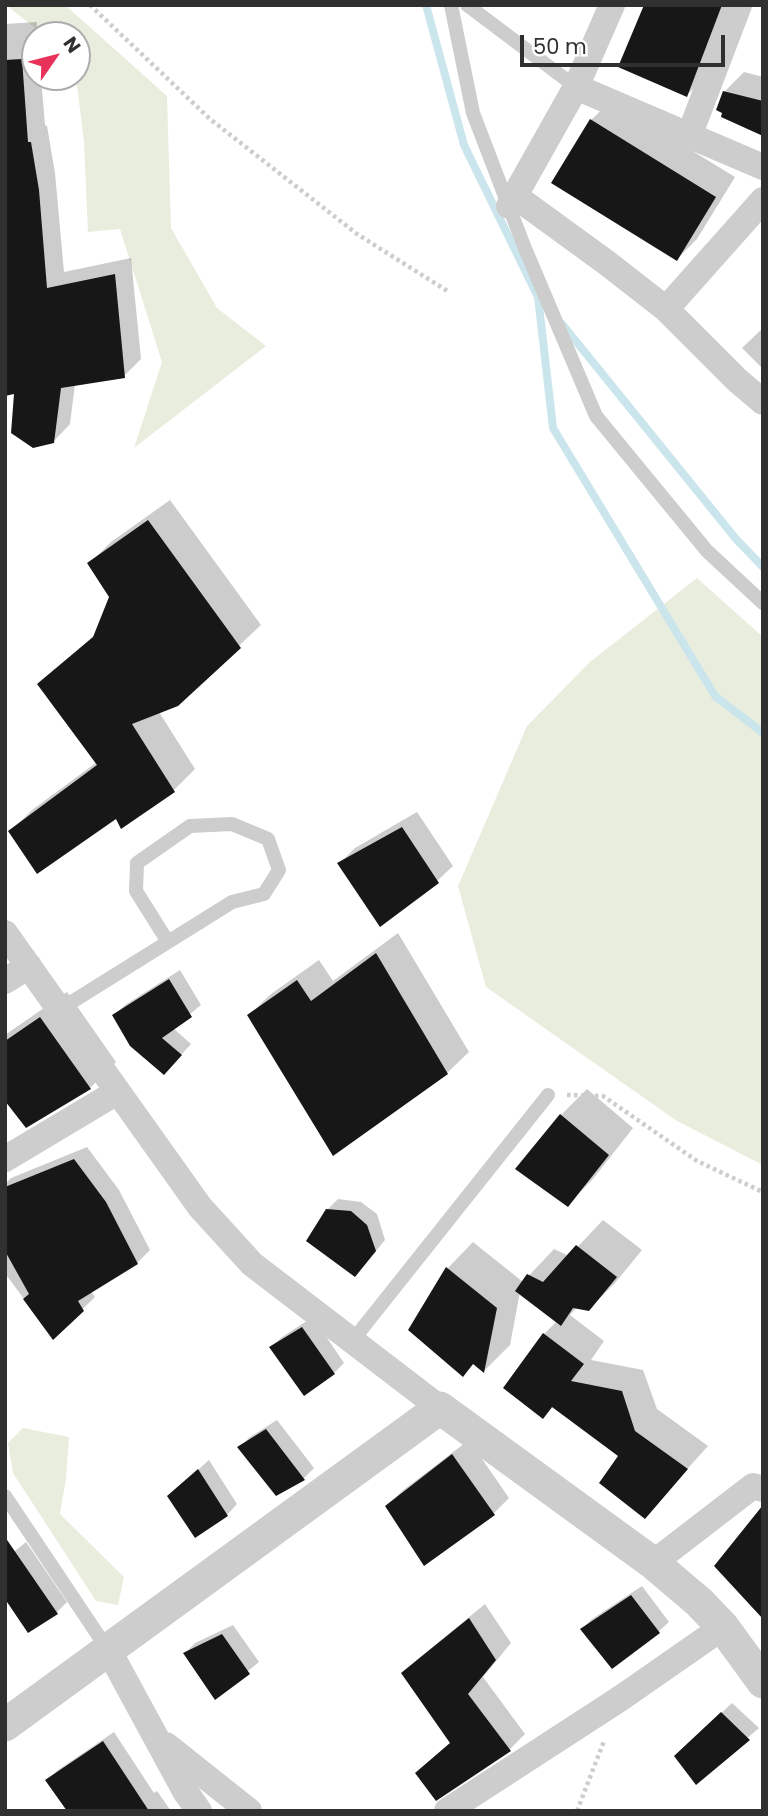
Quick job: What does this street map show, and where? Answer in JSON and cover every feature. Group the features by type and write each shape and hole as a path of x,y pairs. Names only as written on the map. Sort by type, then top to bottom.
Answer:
{"street":[{"path":"612,5 576,87 512,201 607,263 666,309 737,380 763,402"},
{"path":"689,136 739,5"},
{"path":"576,87 763,167"},
{"path":"666,309 763,200"},
{"path":"5,933 200,1207 252,1264 440,1408 653,1563 699,1602 723,1627 763,1682"},
{"path":"5,981 29,966"},
{"path":"5,1159 117,1092"},
{"path":"5,1724 440,1408"},
{"path":"653,1563 753,1486 763,1489"},
{"path":"447,1811 621,1698 723,1627"},
{"path":"109,1651 185,1791 199,1811"},
{"path":"157,1738 249,1811"}],"lane":[{"path":"451,5 473,113 512,201 596,416 707,551 763,603"},
{"path":"467,5 576,87"},
{"path":"59,1010 168,942 232,902 264,894 279,870 268,839 232,824 190,826 137,863 136,891 168,942"},
{"path":"353,1340 548,1095"},
{"path":"5,1496 109,1651"}],"path":[{"path":"90,5 210,119 357,234 449,292"},
{"path":"548,1095 603,1096 697,1161 763,1192"},
{"path":"577,1811 621,1698"}],"shaded area":[{"path":"6,5 65,5 83,21 26,21"},
{"path":"91,28 167,96 171,228 217,308 266,346 134,448 162,362 120,229 88,232 84,142 78,91 91,91"},
{"path":"697,578 763,637 763,1165 677,1121 486,987 458,886 527,726 590,662"},
{"path":"23,1428 69,1437 60,1514 124,1577 118,1605 96,1601 13,1473 8,1443"}],"building":[{"path":"644,5 722,5 687,97 618,67"},
{"path":"21,59 21,91 24,91 28,142 31,142 39,190 47,288 115,274 125,378 61,388 54,443 33,448 11,433 14,394 5,396 5,60"},
{"path":"723,91 763,101 763,136 721,117 722,113 716,110"},
{"path":"590,119 716,197 677,261 551,183"},
{"path":"148,520 241,648 178,706 132,724 175,792 121,829 116,819 37,874 8,831 97,765 37,684 93,637 109,597 87,563"},
{"path":"402,827 439,883 380,927 337,863"},
{"path":"376,953 448,1074 333,1156 247,1015 297,980 311,1001"},
{"path":"169,979 192,1017 162,1038 182,1055 164,1075 130,1046 112,1015"},
{"path":"40,1017 91,1089 26,1128 5,1101 5,1041"},
{"path":"560,1114 609,1155 568,1207 515,1169"},
{"path":"74,1159 106,1202 138,1264 78,1301 84,1311 53,1340 23,1299 29,1294 5,1251 5,1187"},
{"path":"326,1209 351,1211 367,1225 376,1251 355,1277 306,1241"},
{"path":"576,1245 617,1277 589,1311 573,1308 561,1326 515,1291 527,1274 543,1282"},
{"path":"446,1267 497,1308 484,1373 473,1364 463,1377 408,1330"},
{"path":"302,1327 335,1374 304,1396 269,1347"},
{"path":"543,1333 584,1364 571,1381 622,1391 635,1431 688,1469 645,1519 599,1483 618,1456 552,1407 543,1419 503,1388"},
{"path":"266,1429 305,1480 276,1496 237,1447"},
{"path":"452,1454 495,1515 424,1566 385,1506"},
{"path":"198,1469 228,1516 195,1538 167,1496"},
{"path":"763,1505 763,1619 714,1566"},
{"path":"5,1537 58,1614 28,1633 5,1599"},
{"path":"631,1595 660,1633 612,1669 580,1629"},
{"path":"469,1618 496,1660 468,1694 511,1751 436,1801 415,1773 450,1743 401,1673"},
{"path":"222,1634 250,1674 215,1700 183,1653"},
{"path":"721,1712 750,1740 696,1785 674,1756"},
{"path":"103,1741 149,1811 67,1811 45,1780"}],"waterway":[{"path":"426,5 464,145 538,297 544,304"},
{"path":"538,297 553,428 715,696 763,733"},
{"path":"562,324 736,539 763,567"}]}
